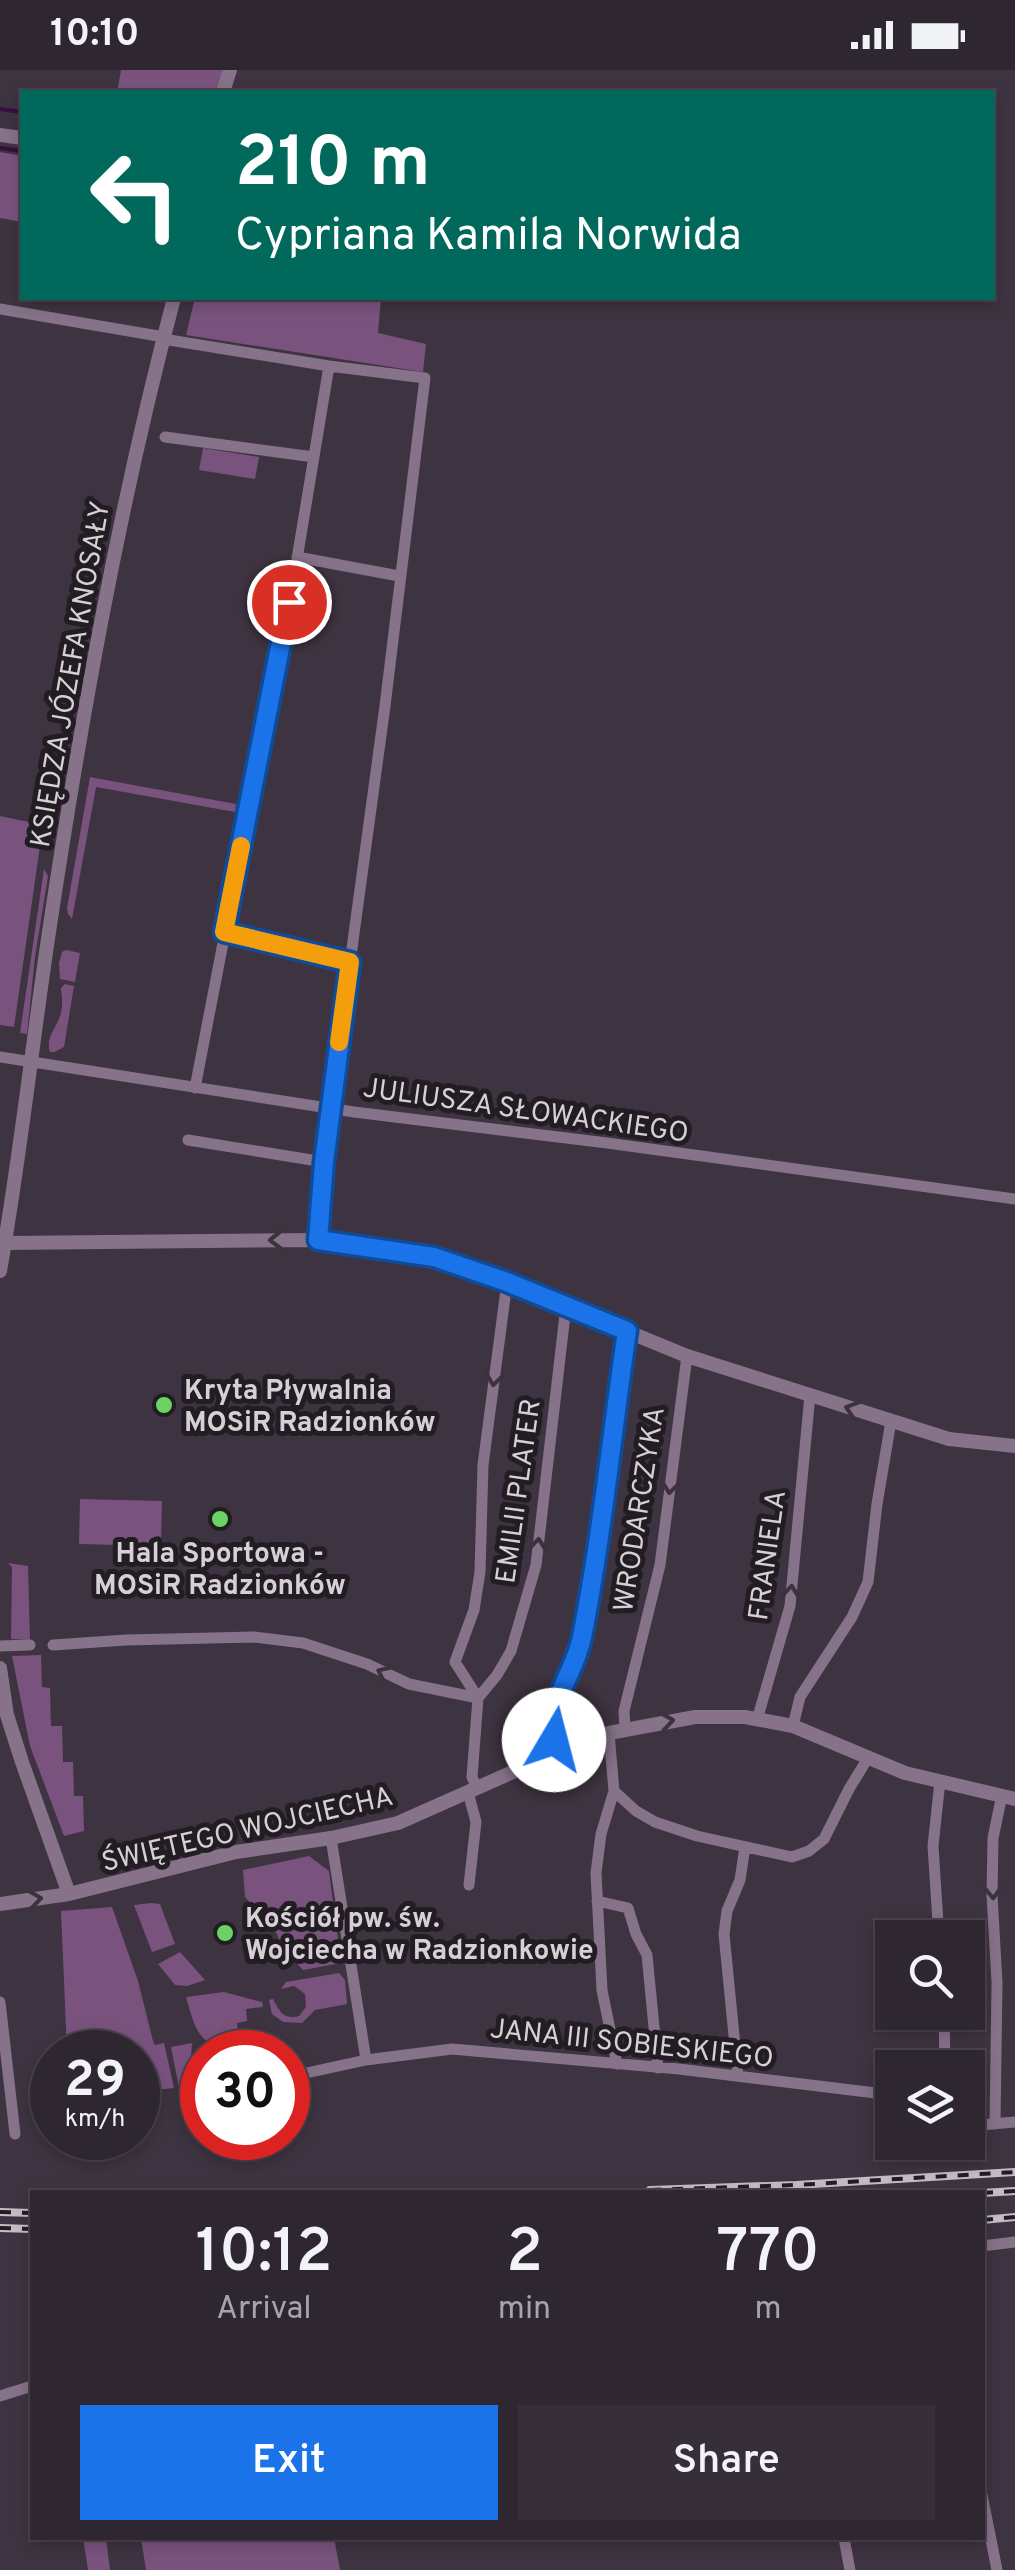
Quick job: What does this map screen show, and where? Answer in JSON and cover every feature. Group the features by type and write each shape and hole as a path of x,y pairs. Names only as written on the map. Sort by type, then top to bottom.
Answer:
{"street":[{"name":"KSIĘDZA JÓZEFA KNOSAŁY","path":"0,1271 50,926 110,578 141,428 173,300"},
{"path":"0,309 329,366 424,378 324,1162 318,1240"},
{"path":"195,1088 298,557 329,366"},
{"path":"165,437 314,457"},
{"path":"298,557 399,576"},
{"path":"224,932 350,962"},
{"path":"0,1057 31,1062"},
{"name":"JULIUSZA SŁOWACKIEGO","path":"31,1062 331,1108 1015,1200"},
{"path":"188,1140 324,1162"},
{"path":"2,1243 318,1240 434,1257 507,1282 686,1356 950,1438 1015,1446"},
{"path":"469,1886 476,1822 472,1777 478,1698 454,1662 474,1610 480,1572 482,1465 507,1282"},
{"name":"EMILII PLATER","path":"478,1698 510,1651 536,1565 566,1306"},
{"path":"560,1752 552,1720 557,1698 581,1644 611,1463 627,1331"},
{"name":"WRODARCZYKA","path":"625,1729 624,1711 660,1565 686,1356"},
{"name":"FRANIELA","path":"757,1720 790,1606 810,1395"},
{"path":"792,1726 800,1696 852,1617 868,1582 876,1504 891,1421"},
{"path":"53,1644 254,1638 303,1642 367,1664 409,1684 478,1698"},
{"path":"0,1646 30,1644"},
{"path":"0,1668 4,1715 69,1894"},
{"name":"ŚWIĘTEGO WOJCIECHA","path":"0,1904 69,1894 236,1852 398,1823 609,1733 695,1717 745,1717 792,1726 905,1774 1008,1797"},
{"path":"609,1733 614,1791 596,1873 602,1990 617,2064"},
{"path":"614,1791 655,1822 697,1836 792,1857 809,1851 824,1839 868,1758"},
{"path":"939,1920 933,1846 940,1782"},
{"path":"995,2124 993,1838 1008,1797"},
{"path":"331,1838 366,2060"},
{"path":"738,2076 724,1934 745,1847"},
{"path":"597,1902 628,1908 647,1955 658,2068"},
{"path":"0,2002 15,2134"},
{"name":"JANA III SOBIESKIEGO","path":"310,2072 366,2060 452,2049 875,2092"},
{"path":"985,2123 1015,2122"},
{"path":"985,2246 1015,2242"},
{"path":"0,2396 30,2387"},
{"path":"985,2510 997,2570"},
{"path":"844,2540 850,2570"}],"shaded area":[{"path":"121,70 226,70 219,90 117,90"},
{"path":"0,152 20,156 20,222 0,218"},
{"path":"195,300 381,300 378,333 426,344 423,372 186,335"},
{"path":"203,448 259,457 255,479 199,470"},
{"path":"90,777 236,804 235,812 96,787 72,919 67,908"},
{"path":"0,816 43,825 14,1027 0,1025"},
{"path":"44,869 48,876 27,1034 20,1033"},
{"path":"66,950 80,953 75,982 60,979 59,963"},
{"path":"65,984 74,986 64,1047 50,1052 49,1042 61,1013 61,988"},
{"path":"80,1499 162,1501 161,1546 79,1544"},
{"path":"8,1563 28,1566 30,1640 11,1639 12,1567"},
{"path":"41,1655 42,1687 50,1688 51,1726 62,1726 63,1762 73,1762 74,1796 83,1796 84,1831 64,1836 30,1746 12,1656"},
{"path":"309,1856 329,1871 341,1963 303,1970 284,1950 274,1928 245,1897 243,1870"},
{"path":"160,1904 175,1944 152,1952 134,1905"},
{"path":"112,1907 150,2030 66,2030 61,1911"},
{"path":"180,1952 205,1980 175,1985 158,1964"},
{"path":"339,1973 345,1980 347,2004 315,2010 302,2023 283,2022 272,2014 269,2000 273,1999 289,2017 299,2016 306,2007 305,1994 294,1986 281,1989 286,1982"},
{"path":"224,1992 262,2002 263,2007 246,2009 247,2021 237,2023 238,2030 198,2030 186,1997"},
{"path":"164,2043 174,2088 160,2090 160,2044"},
{"path":"180,2045 180,2087 179,2087 171,2047"},
{"path":"83,2540 106,2540 110,2570 88,2570"},
{"path":"141,2540 334,2540 340,2570 146,2570"}],"waterway":[{"path":"0,109 20,112"},
{"path":"0,148 20,151"}],"railway":[{"path":"650,2190 1015,2172"},
{"path":"985,2193 1015,2191"},
{"path":"0,2212 30,2213"},
{"path":"985,2220 1015,2217"},
{"path":"0,2228 30,2229"}],"slow traffic":[{"path":"241,846 224,932 350,962 339,1042"}],"place":[{"name":"Kryta Pływalnia MOSiR Radzionków","path":"164,1405"},
{"name":"Hala Sportowa - MOSiR Radzionków","path":"220,1519"},
{"name":"Kościół pw. św. Wojciecha w Radzionkowie","path":"225,1933"}],"route":[{"path":"289,602 224,932 350,962 318,1240 434,1257 627,1331 591,1590 581,1644 557,1698 552,1720 554,1740"}]}
